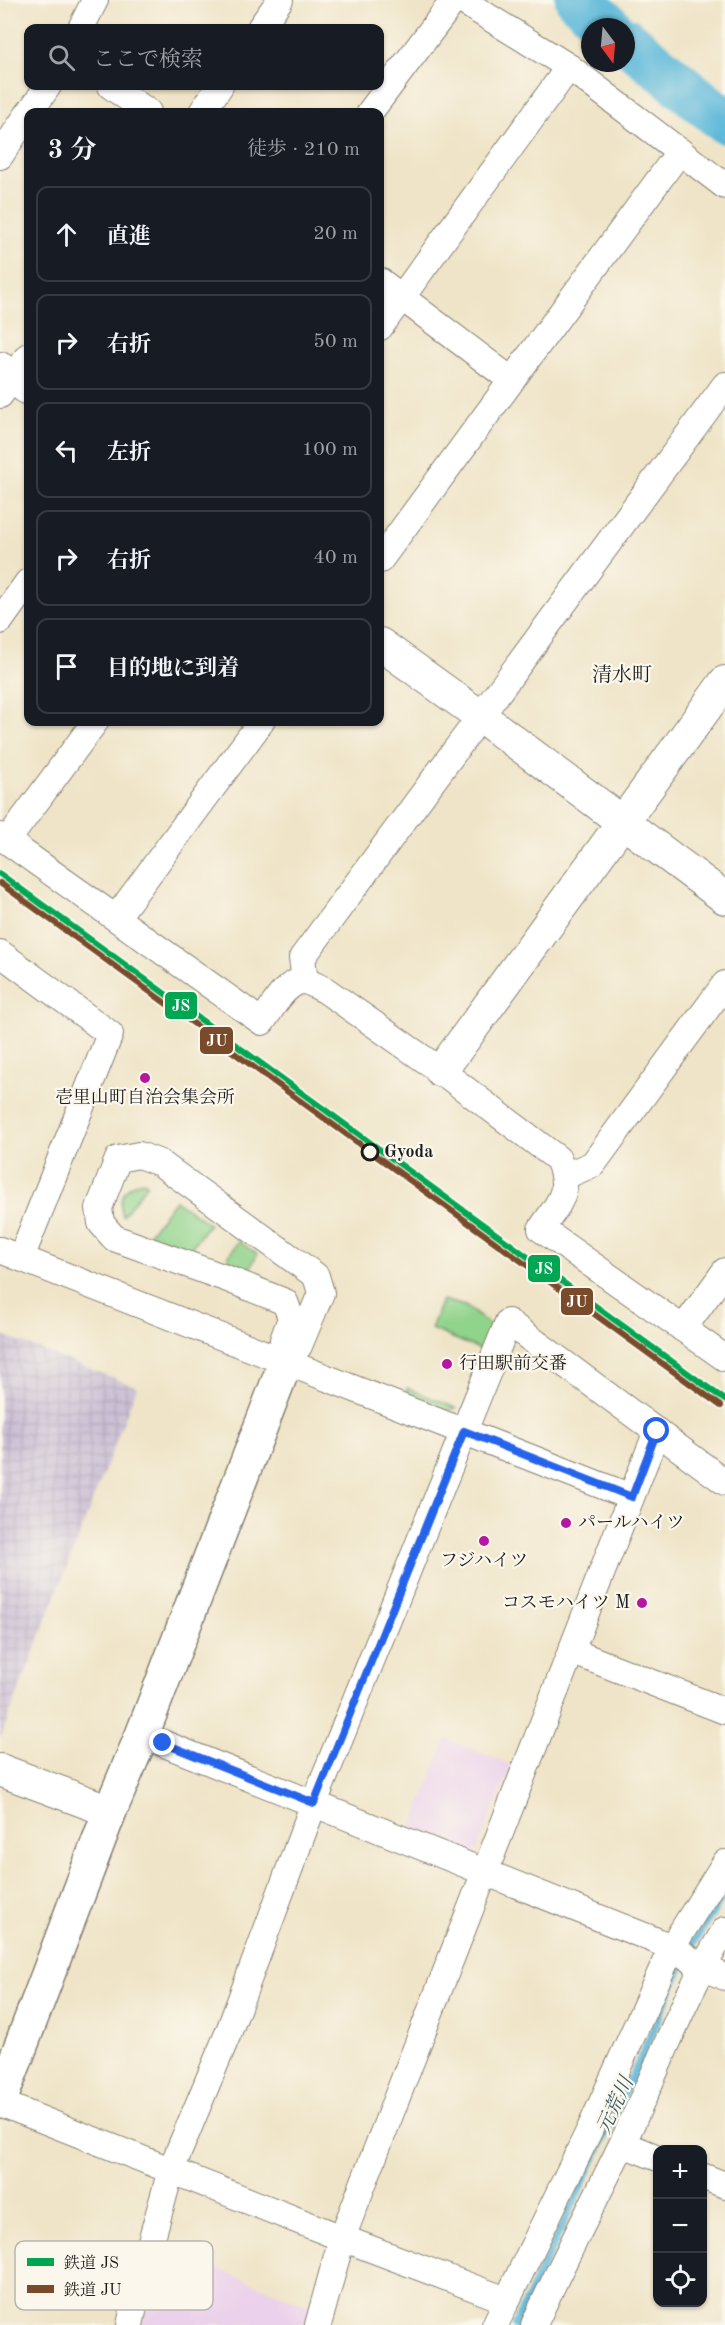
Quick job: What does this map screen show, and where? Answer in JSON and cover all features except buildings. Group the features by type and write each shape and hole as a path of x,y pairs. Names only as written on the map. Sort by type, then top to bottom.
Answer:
{"main road":[{"path":"0,2102 110,1811 142,1735 286,1361"}],"street":[{"path":"83,24 95,0"},
{"path":"263,24 280,0"},
{"path":"373,108 454,0"},
{"path":"461,0 569,67 725,186"},
{"path":"384,321 569,67"},
{"path":"33,108 45,90"},
{"path":"117,90 142,108"},
{"path":"205,108 217,90"},
{"path":"0,156 24,120"},
{"path":"384,555 680,151"},
{"path":"384,284 511,380"},
{"path":"305,981 302,958 725,385"},
{"path":"0,621 24,588"},
{"path":"384,647 725,898"},
{"path":"441,1071 725,682"},
{"path":"92,726 4,839 262,1022 293,984 305,981 325,990 441,1071 558,1159 565,1176 563,1197 541,1229 725,1358"},
{"path":"116,918 258,726"},
{"path":"0,953 110,1034 10,1254 632,1497"},
{"path":"565,1176 593,1164 725,984"},
{"path":"139,1155 160,1163 316,1276 321,1293 299,1346 286,1361 283,1340 291,1318 285,1302 114,1238 101,1223 99,1208 117,1159 139,1155"},
{"path":"683,1329 725,1271"},
{"path":"151,2241 171,2170 229,2031 314,1803 508,1322 725,1482"},
{"path":"318,2325 342,2238 657,1431"},
{"path":"571,1651 725,1711"},
{"path":"142,1735 672,1947 702,1967 725,1977"},
{"path":"0,1770 110,1811"},
{"path":"495,2325 590,2129 672,1947 725,1863"},
{"path":"534,2325 623,2144 702,1967 725,1930"},
{"path":"0,2102 342,2238 506,2300"},
{"path":"623,2144 653,2156"},
{"path":"707,2178 725,2185"},
{"path":"130,2325 133,2310"}],"shaded area":[{"path":"0,1334 137,1387 0,1739"},
{"path":"446,1739 512,1765 474,1856 410,1832"},
{"path":"213,2267 315,2308 311,2325 142,2325 145,2310 213,2310"}],"green space":[{"path":"144,1181 147,1184 123,1216 121,1204 124,1193 132,1185"},
{"path":"175,1200 209,1224 190,1249 148,1235"},
{"path":"238,1241 257,1254 250,1269 230,1261 228,1257"},
{"path":"442,1300 465,1306 493,1327 484,1351 431,1329"},
{"path":"407,1388 456,1408 442,1412 404,1396"}],"waterway":[{"name":"元荒川","path":"578,0 599,18"},
{"name":"元荒川","path":"635,47 725,121"},
{"name":"元荒川","path":"515,2325 634,2073 689,1949 725,1892"}],"rail line":[{"name":"JS","path":"0,874 725,1400"},
{"name":"JU","path":"0,883 721,1406"}],"place":[{"name":"壱里山町自治会集会所","path":"145,1078"},
{"name":"Gyoda","path":"370,1152"},
{"name":"行田駅前交番","path":"447,1364"},
{"name":"パールハイツ","path":"566,1523"},
{"name":"フジハイツ","path":"484,1541"},
{"name":"コスモハイツ M","path":"642,1603"}],"district":[{"name":"清水町","path":"622,676"}],"route":[{"path":"163,1743 314,1803 464,1431 632,1497 657,1431"}]}
